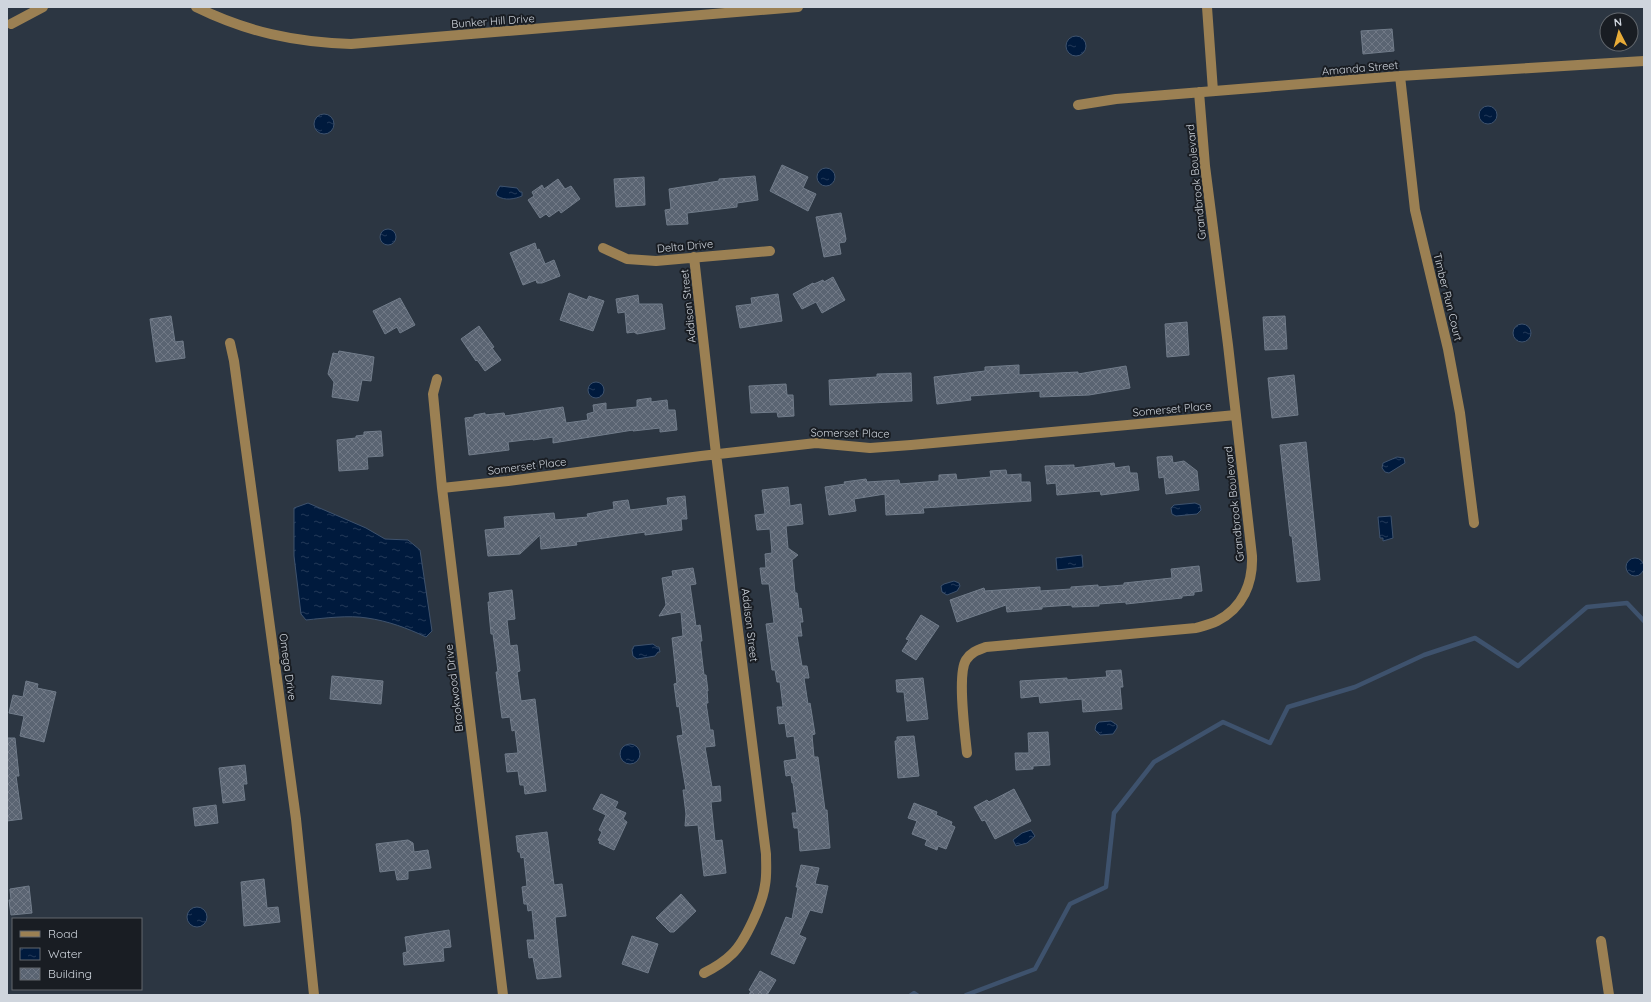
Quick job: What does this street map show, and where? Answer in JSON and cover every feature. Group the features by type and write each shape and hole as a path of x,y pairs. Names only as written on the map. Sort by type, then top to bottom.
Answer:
{"street":[{"path":"11,24 43,7"},
{"name":"Bunker Hill Drive","path":"196,7 218,18 251,30 285,38 319,43 351,44 798,7"},
{"path":"1207,7 1214,91"},
{"name":"Amanda Street","path":"1078,105 1116,99 1400,76 1644,61"},
{"name":"Timber Run Court","path":"1400,76 1415,210 1448,350 1460,413 1474,523"},
{"name":"Grandbrook Boulevard","path":"967,753 962,668 970,655 977,650 986,647 1196,628 1217,621 1233,611 1249,586 1253,572 1252,556 1205,166 1199,92"},
{"name":"Delta Drive","path":"603,248 627,259 656,261 770,251"},
{"name":"Addison Street","path":"694,257 716,454 766,858 765,886 758,909 746,935 733,953 714,968 704,972"},
{"name":"Omega Drive","path":"230,343 253,493 296,819 314,995"},
{"name":"Brookwood Drive","path":"437,379 433,394 442,488 503,995"},
{"name":"Somerset Place","path":"442,488 816,443 870,448 1236,415"},
{"path":"1601,941 1609,995"}],"water":[{"path":"1076,36 1083,39 1086,46 1083,53 1076,56 1069,53 1066,46 1069,39"},
{"path":"1484,106 1492,106 1497,111 1495,122 1492,124 1484,124 1479,119 1479,111"},
{"path":"324,114 331,117 334,124 331,131 324,134 317,131 314,124 317,117"},
{"path":"826,168 830,169 834,173 834,181 830,185 826,186 822,185 818,181 817,177 818,173 822,169"},
{"path":"500,186 517,188 520,192 522,192 522,196 510,199 500,198 496,193"},
{"path":"388,229 394,231 396,237 394,243 388,245 382,243 380,237 382,231"},
{"path":"1518,324 1526,324 1531,329 1529,340 1526,342 1518,342 1513,337 1513,329"},
{"path":"593,382 599,382 604,387 602,396 599,398 593,398 588,393 588,387"},
{"path":"1397,457 1404,458 1405,463 1389,473 1385,472 1382,468 1383,463"},
{"path":"308,503 366,528 385,539 408,540 420,550 432,631 426,637 397,625 360,617 306,620 301,614 294,556 294,508"},
{"path":"1195,503 1200,505 1201,510 1197,514 1176,516 1172,514 1171,508 1174,505"},
{"path":"1391,516 1393,538 1383,541 1383,538 1380,538 1378,517"},
{"path":"1082,555 1083,567 1057,570 1056,558"},
{"path":"1631,558 1639,558 1644,563 1642,574 1639,576 1631,576 1626,571 1626,563"},
{"path":"954,581 959,583 960,586 957,591 947,595 942,592 941,586"},
{"path":"653,644 659,647 660,652 658,652 655,656 637,659 633,656 632,650 634,646"},
{"path":"1111,721 1117,725 1117,728 1113,734 1100,735 1095,730 1096,725 1099,722"},
{"path":"630,744 637,747 640,754 637,761 630,764 623,761 620,754 623,747"},
{"path":"1031,830 1035,836 1027,843 1016,846 1013,840 1022,833"},
{"path":"197,907 204,910 207,917 204,924 197,927 190,924 187,917 190,910"}],"building":[{"path":"1392,29 1394,51 1363,54 1361,31"},
{"path":"782,165 808,177 803,188 816,194 808,211 770,191"},
{"path":"755,176 758,200 737,203 737,207 687,213 688,224 667,225 665,210 671,209 669,189 719,181 719,179"},
{"path":"644,177 645,205 616,207 614,179"},
{"path":"558,179 565,189 571,186 580,199 561,213 559,210 549,217 546,214 540,218 528,200 534,196 532,192 542,185 544,189"},
{"path":"841,213 846,239 845,242 839,243 841,254 824,257 816,217"},
{"path":"535,243 537,250 539,249 545,264 554,260 560,276 542,283 537,283 536,280 523,285 510,253"},
{"path":"833,277 845,300 822,313 816,302 802,309 793,294 813,283 814,284 823,280 824,282"},
{"path":"569,293 587,300 589,296 604,301 593,331 560,320"},
{"path":"778,294 782,321 740,328 736,306 752,304 751,298"},
{"path":"638,295 639,304 662,304 665,329 637,334 634,332 627,333 625,312 618,313 616,299"},
{"path":"400,298 415,325 400,333 397,327 385,334 373,311"},
{"path":"171,316 175,342 183,341 185,358 156,362 150,319"},
{"path":"1285,316 1287,349 1265,350 1263,317"},
{"path":"1187,322 1189,355 1167,357 1165,324"},
{"path":"479,326 501,360 485,371 461,339"},
{"path":"339,351 374,357 371,381 362,380 358,401 332,397 334,382 328,374 333,353 338,354"},
{"path":"1019,365 1019,375 1078,372 1078,374 1126,366 1130,388 1089,395 1040,397 1040,391 970,396 971,400 937,404 934,377 985,371 985,367"},
{"path":"911,373 912,401 830,405 829,380 877,377 877,374"},
{"path":"1294,375 1298,415 1272,418 1268,378"},
{"path":"786,384 787,395 793,395 794,416 778,417 777,412 751,413 749,386"},
{"path":"651,398 651,402 667,400 668,410 675,410 677,430 660,432 660,428 633,430 553,443 553,437 508,442 509,450 469,455 465,418 474,417 474,415 485,413 485,415 504,413 505,416 563,407 566,423 588,420 587,414 594,412 593,405 606,403 606,410 637,407 637,400"},
{"path":"381,431 383,456 367,457 368,469 339,471 337,440 356,438 356,436 364,435 364,432"},
{"path":"1306,442 1320,580 1297,582 1292,536 1290,536 1280,445"},
{"path":"1172,456 1173,463 1184,461 1197,471 1199,490 1166,494 1164,477 1159,478 1157,457"},
{"path":"1114,463 1115,468 1129,466 1130,473 1137,473 1139,490 1101,495 1100,491 1057,495 1056,483 1047,484 1045,466 1074,465 1074,468"},
{"path":"1006,470 1007,475 1021,474 1021,482 1030,482 1031,501 923,508 924,513 886,515 885,494 854,499 856,511 829,515 825,487 845,484 844,482 866,479 867,482 899,480 900,484 939,481 939,475 956,474 957,480 991,477 990,471"},
{"path":"788,487 790,506 801,504 803,524 786,526 788,548 798,555 792,560 795,593 797,593 799,609 801,608 803,622 800,622 802,636 797,636 802,666 807,666 809,678 804,678 815,734 812,735 814,757 818,757 825,810 827,810 830,848 800,851 798,828 794,828 792,813 797,813 793,783 791,775 786,776 784,761 797,759 794,736 787,737 785,723 779,724 777,707 783,707 780,682 777,682 775,670 772,670 766,624 774,623 769,584 762,584 760,568 766,568 765,554 772,553 770,529 757,530 755,515 765,514 762,490"},
{"path":"685,496 687,519 681,519 682,530 645,535 645,532 576,542 577,545 541,549 540,535 520,554 488,556 485,530 505,528 504,517 554,513 555,520 588,517 587,514 614,509 613,502 628,500 630,510 668,505 667,498"},
{"path":"1199,566 1202,591 1194,592 1194,595 1182,596 1182,598 1126,604 1126,602 1099,604 1099,606 1072,607 1072,605 1042,607 1042,609 1007,612 1006,605 957,622 950,600 984,588 985,591 1040,587 1040,591 1071,589 1071,587 1098,585 1098,587 1124,585 1124,583 1172,578 1171,569"},
{"path":"693,568 696,584 690,585 696,626 700,625 702,641 700,641 704,675 706,675 708,691 708,703 706,703 710,730 713,730 715,746 705,747 712,787 720,786 721,801 711,802 715,841 722,840 726,873 704,876 698,825 685,826 686,814 683,790 686,790 677,736 683,735 674,684 677,683 672,638 683,636 681,612 659,616 666,605 662,578 673,576 672,571"},
{"path":"512,590 515,619 507,620 510,646 517,645 520,671 517,672 521,701 535,699 546,791 525,794 524,785 520,785 518,771 507,772 505,754 518,753 515,730 512,731 510,717 502,718 496,672 498,672 493,634 491,634 488,602 490,602 489,593"},
{"path":"921,615 939,626 916,660 902,651 909,640 906,639"},
{"path":"1121,670 1123,687 1120,687 1122,709 1083,712 1082,699 1040,703 1039,696 1021,698 1020,681 1107,677 1106,671"},
{"path":"332,676 383,681 381,704 330,699"},
{"path":"923,678 928,719 907,721 904,692 897,692 896,680"},
{"path":"26,681 38,684 37,688 56,692 44,742 20,736 24,716 9,713 13,695 23,697"},
{"path":"1048,732 1050,765 1033,766 1033,769 1016,770 1015,753 1029,753 1028,733"},
{"path":"914,736 919,776 898,778 895,741 897,741 897,737"},
{"path":"7,738 15,738 19,776 16,776 22,819 7,821"},
{"path":"245,765 247,784 243,784 245,800 223,803 219,768"},
{"path":"1014,789 1031,821 995,839 985,820 982,821 974,807 987,800 989,802"},
{"path":"601,794 618,802 615,808 626,813 623,819 627,822 614,850 599,843 600,841 598,840 602,832 599,830 606,815 593,809"},
{"path":"914,803 937,812 936,815 952,822 951,825 955,827 946,849 938,846 937,850 925,845 927,840 912,834 917,821 908,818"},
{"path":"216,805 218,823 195,826 193,808"},
{"path":"547,832 554,885 562,884 566,916 555,917 561,977 537,979 533,957 529,958 527,940 535,940 532,910 528,911 527,904 524,904 522,887 527,886 524,857 521,858 520,852 518,852 516,836"},
{"path":"408,840 413,843 414,852 428,850 431,868 408,871 408,879 397,880 395,870 380,872 376,844"},
{"path":"801,865 819,868 815,884 828,886 822,913 810,910 799,935 806,938 794,964 771,954 786,917 792,919 798,887 796,887"},
{"path":"264,879 267,908 278,907 280,922 244,926 241,882"},
{"path":"29,886 32,913 11,915 9,900 11,900 10,889"},
{"path":"681,894 696,911 674,932 670,932 656,918"},
{"path":"449,930 451,947 443,948 444,961 404,965 403,953 407,952 405,937"},
{"path":"632,936 658,944 648,973 622,964"},
{"path":"760,971 776,980 767,995 749,995 751,991 749,990"}],"waterway":[{"path":"966,995 1035,969 1070,904 1106,887 1114,813 1154,762 1223,722 1270,743 1288,707 1355,687 1424,655 1475,638 1518,666 1587,607 1627,603 1644,621"},
{"path":"911,995 914,993 917,995"}]}
